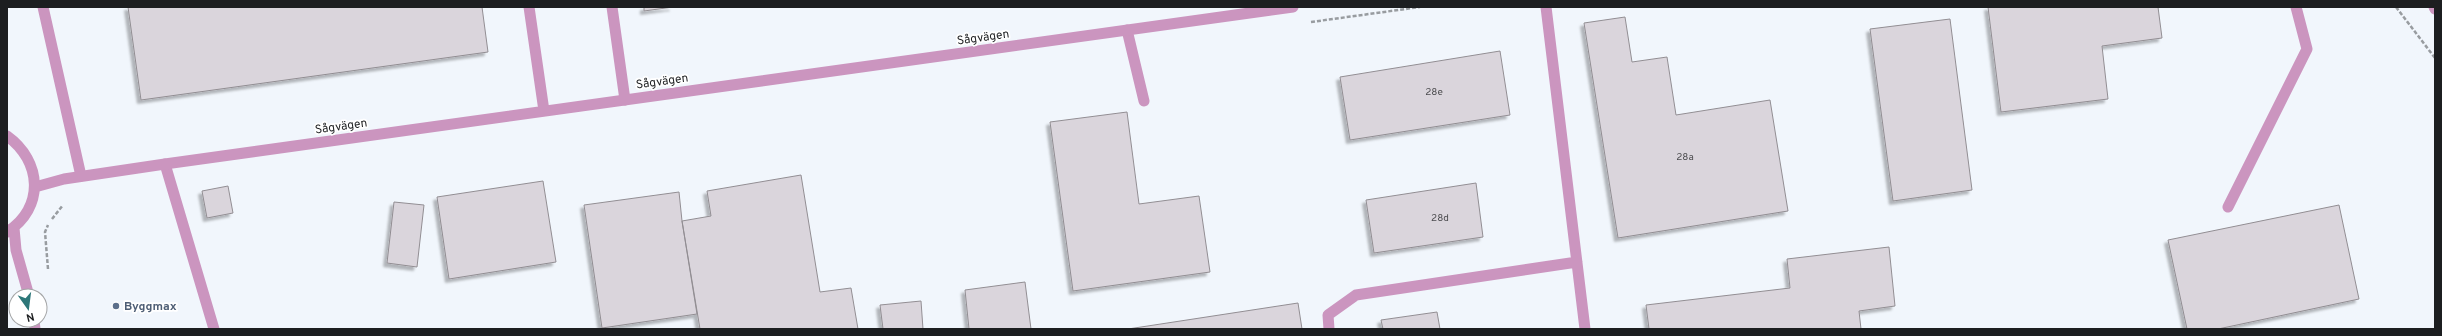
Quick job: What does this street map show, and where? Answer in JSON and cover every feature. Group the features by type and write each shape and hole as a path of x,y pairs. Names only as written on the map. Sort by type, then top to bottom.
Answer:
{"street":[{"path":"43,7 81,176"},
{"path":"529,7 544,111"},
{"path":"612,7 625,100"},
{"name":"Sågvägen","path":"35,187 81,176 1293,7"},
{"path":"1546,7 1585,329"},
{"path":"2228,206 2307,49 2296,7"},
{"path":"1127,30 1144,101"},
{"path":"7,136 18,144 28,157 33,172 35,187 28,209 11,230 27,288"},
{"path":"165,164 214,329"},
{"path":"1329,329 1328,315 1356,295 1577,262"}],"path":[{"path":"2396,7 2435,58"}],"building":[{"path":"128,7 482,7 488,52 141,100"},
{"path":"644,7 673,7 644,11"},
{"path":"1988,7 2158,7 2162,38 2102,46 2108,99 2001,112"},
{"path":"1625,17 1632,62 1667,57 1676,115 1770,100 1788,211 1618,238 1584,23"},
{"path":"1950,19 1972,190 1893,201 1870,29"},
{"path":"1500,51 1510,115 1350,140 1340,77"},
{"path":"1127,112 1139,204 1199,196 1210,272 1073,291 1050,122"},
{"path":"801,175 820,292 851,288 858,329 700,329 682,221 711,216 707,191"},
{"path":"543,181 556,262 449,279 437,197"},
{"path":"1476,183 1483,237 1374,253 1366,200"},
{"path":"228,186 233,213 207,218 202,191"},
{"path":"679,192 682,221 697,314 602,328 584,205"},
{"path":"394,202 424,205 417,267 387,263"},
{"path":"2339,205 2359,299 2218,329 2187,329 2168,240"},
{"path":"1889,247 1895,306 1859,311 1861,329 1649,329 1646,305 1790,288 1787,259"},
{"path":"1025,282 1031,329 969,329 965,290"},
{"path":"921,301 923,329 883,329 880,305"},
{"path":"1298,303 1302,329 1128,329"},
{"path":"1437,312 1440,329 1383,329 1381,320"}],"place":[{"name":"Byggmax","path":"116,306"}]}
